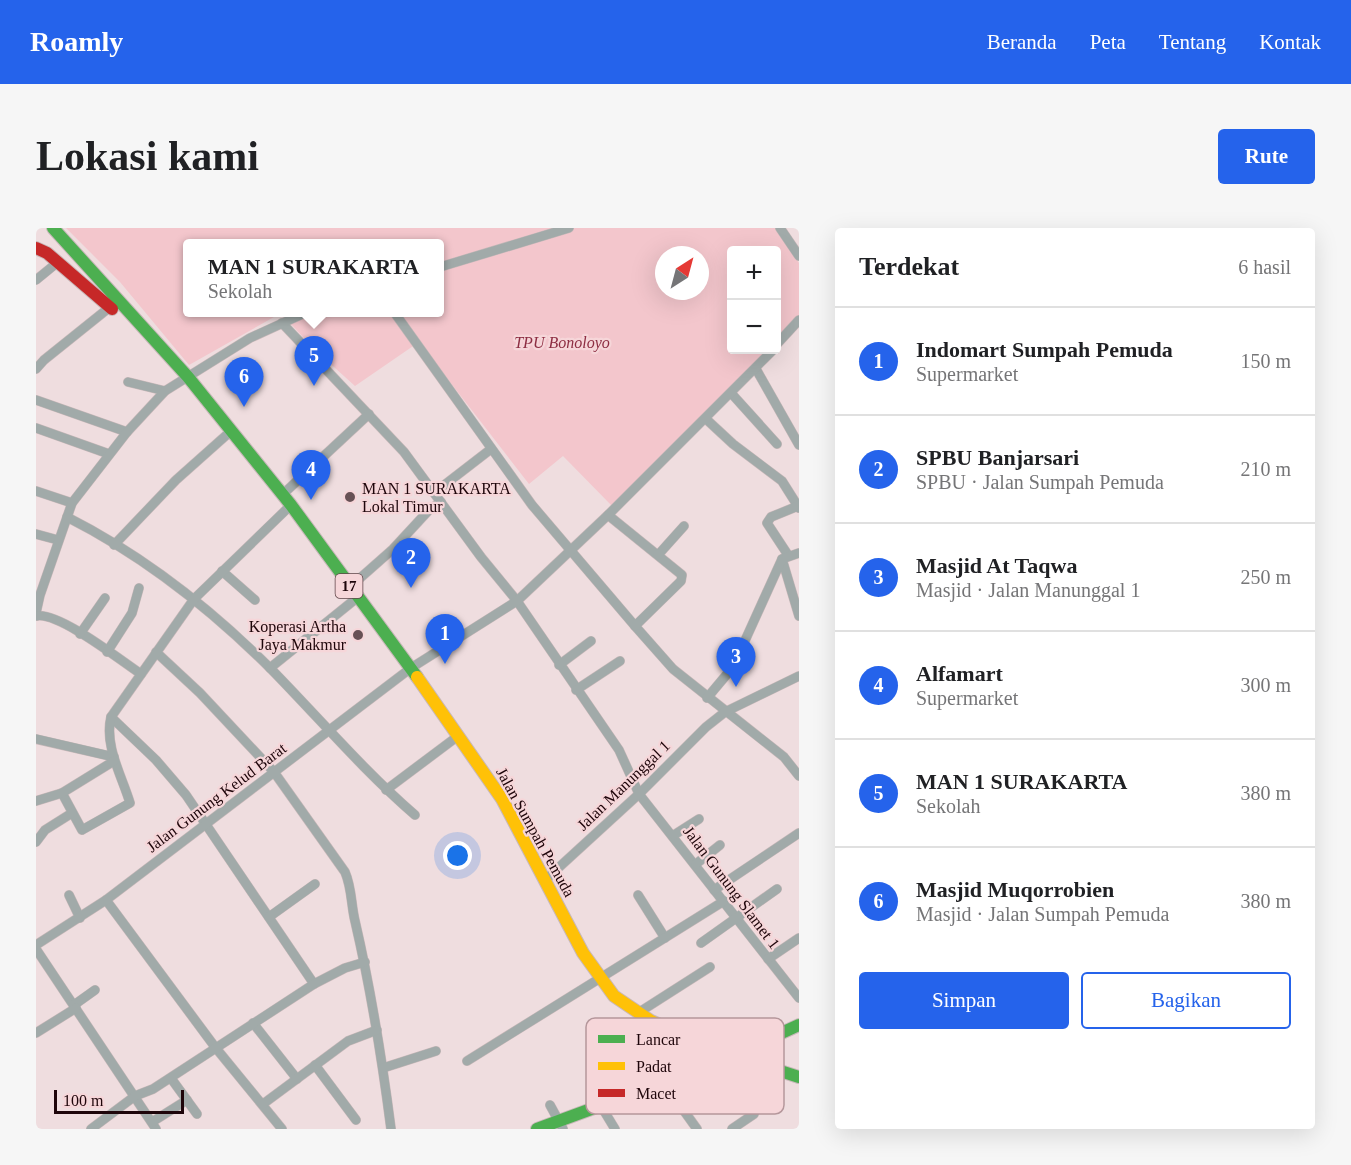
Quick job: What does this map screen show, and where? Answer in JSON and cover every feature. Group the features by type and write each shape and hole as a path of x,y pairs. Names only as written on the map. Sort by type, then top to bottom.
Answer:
{"main road":[{"path":"40,228 80,259"},
{"name":"Jalan Sumpah Pemuda","path":"53,228 188,377 286,500 411,668 502,799 534,858 542,878 599,979 614,996 647,1018"},
{"name":"Jalan Sumpah Pemuda","path":"36,243 42,251 110,307 143,330"},
{"path":"784,1032 799,1025"},
{"name":"Jalan Sumpah Pemuda","path":"784,1072 799,1077"},
{"path":"537,1129 561,1125 586,1113"}],"street":[{"path":"444,266 569,228"},
{"path":"780,228 796,243 799,256"},
{"path":"36,280 58,262"},
{"path":"36,369 110,307"},
{"path":"141,674 80,634 49,617 36,615 40,580 72,503 127,432 165,391 250,338 296,317"},
{"path":"398,317 491,449 570,551 676,673 795,763 799,776"},
{"path":"781,340 799,320"},
{"name":"Jalan Gunung Slamet 1","path":"282,323 404,452 517,601 616,746 639,794 674,834 714,890 799,998"},
{"name":"Jalan Gunung Kelud Barat","path":"37,943 106,900 411,668 517,601 608,515 769,354"},
{"path":"756,369 799,445"},
{"path":"128,382 165,391"},
{"path":"731,393 777,444"},
{"path":"36,400 127,432"},
{"path":"62,793 79,828 85,830 130,803 114,759 110,733 111,717 194,599 369,414"},
{"path":"706,419 724,437 774,475 798,507 768,520 768,525 785,557 799,616"},
{"path":"36,428 109,454"},
{"path":"114,545 176,480 231,431"},
{"path":"434,493 491,449"},
{"path":"36,490 72,503"},
{"path":"350,587 393,549 429,510 441,502"},
{"path":"608,515 683,578 635,626"},
{"path":"67,517 114,545 194,599 270,668 386,790 415,816"},
{"path":"658,555 684,526"},
{"path":"36,534 58,540"},
{"path":"707,698 733,667 785,557 799,553"},
{"path":"222,571 255,600"},
{"path":"107,652 132,613 139,588"},
{"path":"270,668 358,597"},
{"path":"80,634 105,598"},
{"path":"559,665 591,641"},
{"path":"156,652 200,693 274,772 345,872 350,883 352,906 365,962 391,1129"},
{"path":"576,690 620,661"},
{"name":"Jalan Manunggal 1","path":"542,878 639,794 684,747 725,712 799,676"},
{"path":"111,717 156,760 186,795 204,825 314,984"},
{"path":"386,790 458,736"},
{"path":"36,739 114,759"},
{"path":"36,801 62,793 114,759"},
{"path":"36,842 45,830 72,813"},
{"path":"674,834 699,819"},
{"path":"714,890 799,833"},
{"path":"696,864 720,845"},
{"path":"269,917 315,884"},
{"path":"701,943 777,889"},
{"path":"69,895 80,918"},
{"path":"638,895 665,938"},
{"path":"106,900 215,1047 282,1129"},
{"path":"468,1061 724,901"},
{"path":"768,959 799,938"},
{"path":"37,943 75,1006 154,1126 187,1100"},
{"path":"91,1129 135,1096 153,1089 314,984 345,968 365,962"},
{"path":"638,1014 710,968"},
{"path":"36,1033 95,990"},
{"path":"253,1023 297,1079"},
{"path":"263,1104 348,1041 377,1030"},
{"path":"383,1068 436,1052"},
{"path":"315,1065 356,1120"},
{"path":"173,1081 197,1114"},
{"path":"550,1105 561,1125"},
{"path":"607,1114 615,1129"},
{"path":"687,1114 698,1129"},
{"path":"732,1129 754,1114"}],"green space":[{"name":"TPU Bonoloyo","path":"66,228 776,228 799,263 799,317 781,337 781,246 727,246 727,354 764,354 612,506 563,456 529,484 419,342 355,386 314,349 285,317 444,317 444,239 183,239 183,317 274,317 189,365 120,282"}],"traffic: fast":[{"path":"53,228 188,377 291,505 417,677"},
{"path":"784,1032 799,1025"},
{"path":"784,1072 799,1077"},
{"path":"537,1129 586,1111"}],"traffic: slow":[{"path":"417,677 502,799 583,953 614,996 647,1018"}],"traffic: jam":[{"path":"36,248 47,253 112,309"}],"place":[{"name":"MAN 1 SURAKARTA","path":"314,386"},
{"name":"Masjid Muqorrobien","path":"244,407"},
{"name":"MAN 1 SURAKARTA Lokal Timur","path":"350,497"},
{"name":"Alfamart","path":"311,500"},
{"name":"SPBU Banjarsari","path":"411,588"},
{"name":"Koperasi Artha Jaya Makmur","path":"358,635"},
{"name":"Indomart Sumpah Pemuda","path":"445,664"},
{"name":"Masjid At Taqwa","path":"736,687"}]}
